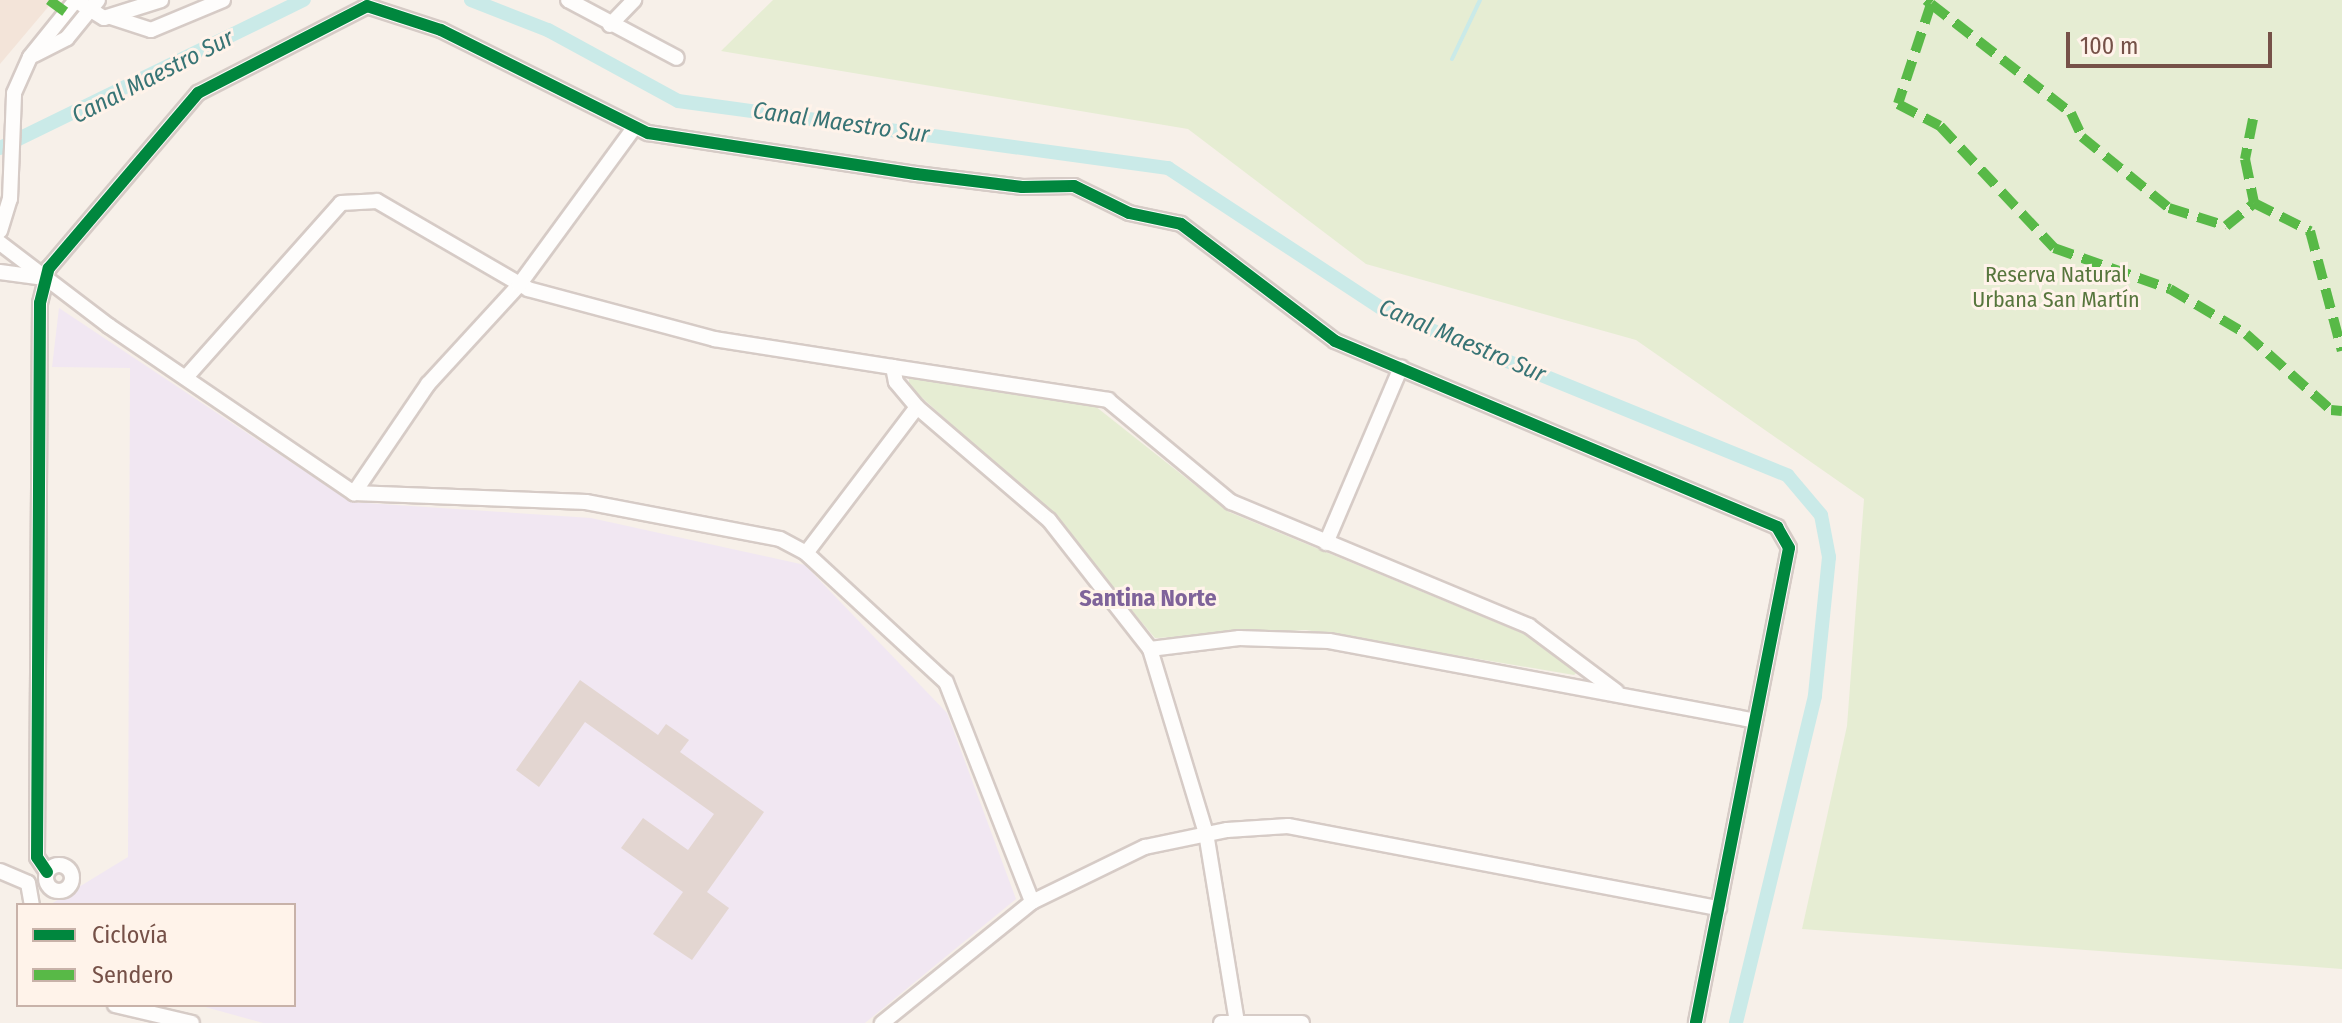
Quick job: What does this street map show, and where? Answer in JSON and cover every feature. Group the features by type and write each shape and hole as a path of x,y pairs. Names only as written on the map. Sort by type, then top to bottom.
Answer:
{"street":[{"path":"0,231 11,176 14,93 30,57 75,0 151,30 223,0"},
{"path":"108,0 118,15"},
{"path":"118,15 161,0"},
{"path":"568,0 677,58"},
{"path":"610,25 634,0"},
{"path":"30,57 67,38 95,6"},
{"path":"47,872 37,857 45,278 52,260 98,203 198,93 367,6 441,30 634,128 916,174 1022,187 1074,186 1129,213 1191,230 1328,336 1784,533 1789,548 1696,1023"},
{"path":"354,493 428,384 519,285 634,128"},
{"path":"188,375 346,200 377,201 519,285 714,339 1103,397 1221,496 1326,543 1529,626 1616,691"},
{"path":"0,243 12,255 354,493 586,502 780,539 806,553 946,682 1032,902"},
{"path":"12,255 3,272 45,278"},
{"path":"893,367 896,382 917,407 1049,520 1150,649 1206,833 1237,1022"},
{"path":"1326,543 1401,367"},
{"path":"806,553 917,407"},
{"path":"1150,649 1239,638 1329,641 1616,691 1753,720"},
{"path":"882,1023 1032,902 1117,857 1206,833 1312,829 1719,908"},
{"path":"0,871 28,883 32,902"},
{"path":"124,1007 192,1023"},
{"path":"1221,1023 1302,1023"}],"shaded area":[{"path":"0,0 54,0 0,64"},
{"path":"59,308 351,502 591,518 805,565 947,713 1016,899 865,1023 263,1023 205,1007 296,1007 296,903 53,903 128,857 130,368 52,367"}],"green space":[{"name":"Reserva Natural Urbana San Martín","path":"773,0 2342,0 2342,969 1802,929 1847,726 1864,499 1636,340 1366,264 1188,129 721,51"},
{"path":"909,376 1095,406 1229,512 1522,633 1582,668 1574,675 1306,630 1155,638 1049,512 909,386"}],"building":[{"path":"580,680 658,735 666,724 689,740 680,752 764,812 707,892 729,908 692,960 653,934 683,892 621,848 643,818 688,850 714,814 585,722 539,787 516,770"}],"waterway":[{"name":"Canal Maestro Sur","path":"0,148 304,0"},
{"name":"Canal Maestro Sur","path":"471,0 548,30 678,101 1168,168 1387,312 1788,476 1821,515 1829,557 1815,696 1736,1023"},
{"path":"1452,59 1480,0"}],"marked path":[{"path":"49,0 68,14"},
{"path":"1926,0 1931,4 1898,104 1940,126 2054,248 2170,289 2246,334 2331,410 2342,411"},
{"path":"1931,4 2071,113 2082,137 2169,208 2226,226 2254,203 2310,231 2342,351"},
{"path":"2253,119 2245,159 2254,203"}],"cycle path":[{"path":"47,872 37,857 40,303 49,268 198,93 367,6 441,30 648,133 916,174 1022,187 1074,186 1129,213 1181,224 1335,341 1777,527 1789,548 1696,1023"}],"district":[{"name":"Santina Norte","path":"1148,599"}]}
